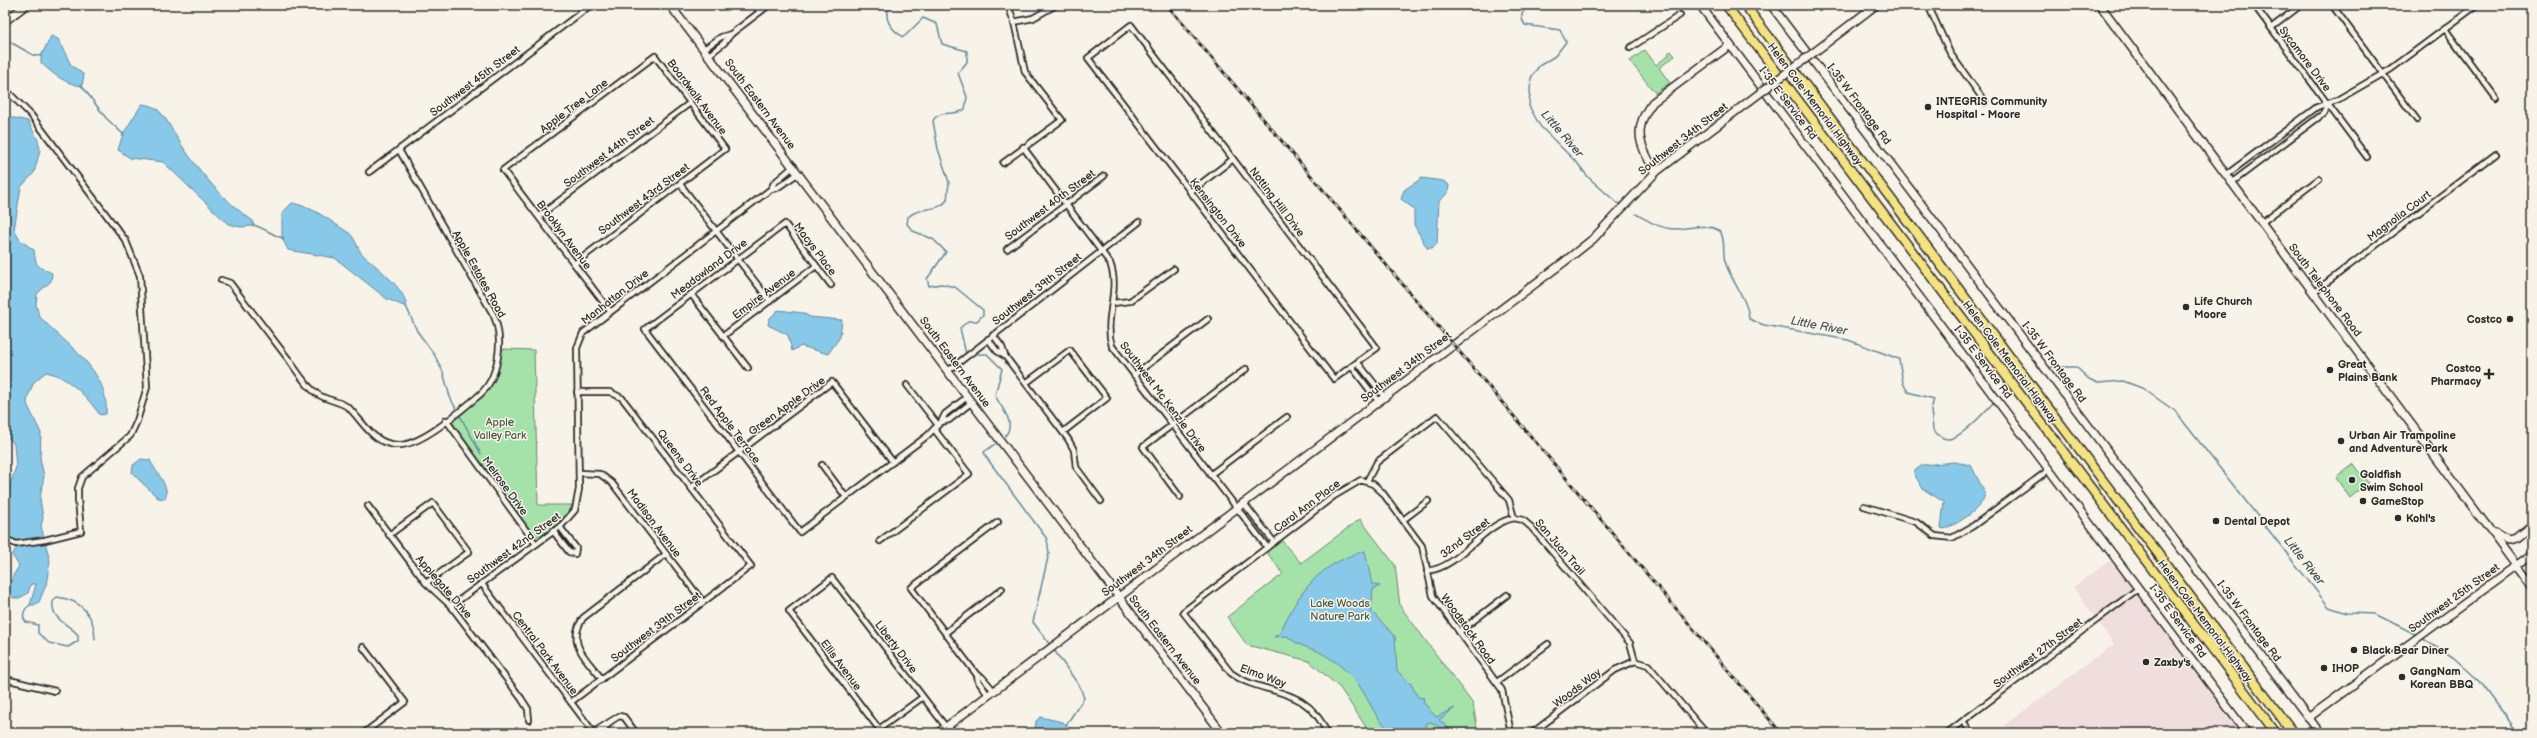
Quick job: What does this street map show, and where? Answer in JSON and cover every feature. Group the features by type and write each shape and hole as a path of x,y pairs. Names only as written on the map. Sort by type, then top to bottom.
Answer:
{"highway":[{"name":"Helen Cole Memorial Highway","path":"1726,5 2276,733"},
{"name":"Helen Cole Memorial Highway","path":"1745,5 2294,733"}],"street":[{"path":"5,21 26,5"},
{"name":"Southwest 45th Street","path":"369,172 591,5"},
{"name":"South Eastern Avenue","path":"670,5 794,166 1222,733"},
{"path":"755,5 760,12"},
{"path":"709,55 724,43 731,34 770,5"},
{"path":"1003,163 1062,120 1025,72 1014,22 1008,5"},
{"path":"1014,22 1033,18 1056,5"},
{"name":"I-35 E Service Rd","path":"1700,5 2247,733"},
{"path":"1773,8 1782,5"},
{"name":"Southwest 34th Street","path":"938,733 1243,502 1564,262 1593,239 1638,189 1656,172 1876,5"},
{"path":"1928,5 1950,53 1985,102"},
{"name":"South Telephone Road","path":"2100,5 2532,587"},
{"name":"Sycamore Drive","path":"2254,5 2367,157"},
{"path":"2270,28 2301,5"},
{"path":"2332,5 2417,120"},
{"path":"2226,175 2318,107 2328,104 2383,74 2477,5"},
{"name":"I-35 W Frontage Rd","path":"1773,8 2320,733"},
{"path":"1630,48 1680,15"},
{"name":"Kensington Drive","path":"1131,25 1088,58 1334,380"},
{"name":"Notting Hill Drive","path":"1131,25 1377,348 1334,380"},
{"path":"2445,29 2496,98"},
{"path":"704,49 721,37 731,34"},
{"path":"1656,172 1641,147 1641,122 1644,113 1653,102 1730,45"},
{"name":"Boardwalk Avenue","path":"655,56 725,149"},
{"name":"Apple Tree Lane","path":"503,170 655,56"},
{"path":"5,89 31,115 126,241 140,276 143,295 142,339 148,380 138,421 123,443 90,468 82,477 78,500 81,531 45,540 16,544 5,539"},
{"name":"Southwest 44th Street","path":"538,216 690,102"},
{"path":"2231,183 2323,114 2328,104"},
{"name":"Southwest Mc Kenzie Drive","path":"1024,147 1102,250 1114,275 1110,338 1115,349 1210,475 1267,547"},
{"name":"Southwest 43rd Street","path":"574,264 725,149"},
{"name":"Apple Estates Road","path":"221,280 230,283 316,393 348,408 376,438 388,443 400,445 420,439 481,394 488,386 494,372 499,346 499,331 494,316 399,150"},
{"name":"Magnolia Court","path":"2313,292 2496,154"},
{"path":"1190,192 1233,159"},
{"name":"Manhattan Drive","path":"579,474 578,342 586,329 771,189 774,183 794,166"},
{"name":"Brooklyn Avenue","path":"503,170 610,311"},
{"name":"Manhattan Drive","path":"771,189 777,188 799,173"},
{"name":"Southwest 40th Street","path":"1007,249 1104,176"},
{"path":"2262,223 2319,179"},
{"path":"680,184 770,301"},
{"name":"Southwest 39th Street","path":"948,371 1139,222"},
{"name":"Meadowland Drive","path":"645,329 785,224"},
{"name":"Macys Place","path":"785,224 831,285"},
{"name":"Empire Avenue","path":"723,336 816,266"},
{"path":"1113,303 1130,302 1174,269"},
{"path":"691,294 748,368"},
{"path":"1134,375 1208,319"},
{"name":"Red Apple Terrace","path":"645,329 800,532 846,497"},
{"path":"993,335 1002,348 1005,356 1063,432 1074,450 1076,467 1101,501"},
{"path":"988,339 997,351 1005,356"},
{"path":"1026,383 1070,350 1107,398 1063,432"},
{"path":"1358,363 1381,399"},
{"path":"1352,367 1381,399"},
{"path":"1180,497 1143,447 1246,369"},
{"name":"Green Apple Drive","path":"692,487 832,382 893,462"},
{"path":"907,385 940,423"},
{"name":"Queens Drive","path":"578,392 610,392 622,398 752,566"},
{"path":"822,465 846,497 893,462 940,423 949,420 970,400"},
{"path":"1366,481 1377,462 1437,416 1509,500 1514,518"},
{"path":"1210,475 1287,418"},
{"name":"Melrose Drive","path":"446,420 536,544"},
{"path":"880,541 969,474 934,429"},
{"path":"1864,506 1916,522 1935,536 1952,538 1973,526 2050,469"},
{"name":"Madison Avenue","path":"579,474 596,473 607,478 703,602"},
{"name":"Southwest 42nd Street","path":"451,606 560,527 572,516 577,504 579,474"},
{"name":"Carol Ann Place","path":"1183,612 1349,485 1361,480 1366,481"},
{"name":"Woodstock Road","path":"1366,481 1382,492 1422,546 1433,596 1496,682 1503,694 1512,733"},
{"path":"1403,520 1428,501"},
{"path":"1243,502 1274,542"},
{"path":"389,535 433,503 469,552 426,583"},
{"name":"Applegate Drive","path":"368,506 426,583 451,606 521,698 528,709 529,720"},
{"name":"32nd Street","path":"1427,571 1445,566 1499,524 1514,518"},
{"name":"San Juan Trail","path":"1514,518 1527,522 1544,540 1630,643 1635,661"},
{"path":"991,693 978,681 977,675 911,588 998,522"},
{"path":"2489,529 2509,540 2516,538 2532,526"},
{"path":"553,531 569,552 575,554 576,548 560,527"},
{"path":"2516,566 2532,552"},
{"path":"602,679 581,652 576,642 576,629 583,618 666,554"},
{"path":"2516,566 2525,564 2532,558"},
{"name":"Southwest 39th Street","path":"571,702 752,566"},
{"name":"Southwest 25th Street","path":"2308,718 2516,566"},
{"name":"Liberty Drive","path":"789,611 832,578 946,727"},
{"name":"Central Park Avenue","path":"482,584 593,731"},
{"name":"Southwest 27th Street","path":"1947,733 2139,588"},
{"path":"945,633 1002,589"},
{"path":"1459,632 1507,596"},
{"name":"Ellis Avenue","path":"789,611 879,729 923,697"},
{"name":"Elmo Way","path":"1183,612 1231,673 1241,679 1282,692 1301,702 1318,718 1327,733"},
{"path":"1496,682 1548,644"},
{"path":"363,647 405,702 364,733"},
{"path":"1635,661 1648,665 1706,733"},
{"name":"Woods Way","path":"1532,733 1615,670 1635,661"},
{"path":"5,679 55,691"},
{"path":"586,733 593,731 619,716 624,717 636,733"},
{"path":"1962,721 1971,733"},
{"path":"601,733 610,722"}],"shaded area":[{"path":"2111,560 2240,733 2011,733 2005,725 2114,644 2073,587"}],"green space":[{"path":"1645,50 1656,65 1669,55 1668,53 1671,51 1675,56 1659,68 1670,83 1655,93 1630,61"},
{"name":"Apple Valley Park","path":"502,349 534,350 538,505 572,505 568,515 540,537 534,535 452,422 454,418 474,403 492,383"},
{"name":"Goldfish Swim School","path":"2354,464 2368,483 2350,498 2336,478"},
{"name":"Lake Woods Nature Park","path":"1360,519 1395,565 1400,606 1473,704 1478,733 1370,733 1340,688 1309,661 1247,645 1227,617 1283,574 1266,551 1281,540 1301,563"}],"water":[{"path":"51,36 58,39 71,65 84,75 82,86 65,81 41,63 41,56"},
{"path":"142,104 153,107 161,113 167,120 188,155 205,176 223,196 253,221 253,226 240,227 228,224 163,162 130,158 118,150 123,134"},
{"path":"5,116 28,121 38,140 40,150 34,173 21,187 14,230 20,240 34,250 38,265 52,273 51,281 37,294 36,305 39,316 84,359 94,371 101,384 105,398 106,414 100,415 76,388 62,378 46,372 34,382 28,396 27,404 41,433 40,458 44,476 40,498 43,518 41,526 50,561 46,585 39,602 34,605 30,605 36,584 31,584 28,593 20,598 13,598 7,591 19,566 12,555 17,547 16,541 5,537 10,485 16,467 14,444 5,434"},
{"path":"1422,178 1443,181 1449,185 1448,193 1439,201 1437,244 1432,248 1427,248 1414,225 1414,209 1401,199 1404,190"},
{"path":"292,203 315,211 349,233 362,254 382,271 402,293 406,307 387,299 335,258 288,250 282,238 282,213"},
{"path":"778,310 803,313 810,317 842,320 840,337 828,354 801,346 792,351 788,335 768,325 769,319"},
{"path":"141,459 150,460 162,479 166,489 165,499 158,498 132,473 133,465"},
{"path":"1954,462 1971,465 1985,493 1984,499 1975,510 1963,519 1944,529 1941,528 1944,502 1923,489 1914,474 1914,471 1923,465"},
{"path":"1365,551 1372,584 1380,586 1373,589 1371,611 1395,636 1397,671 1411,684 1418,697 1424,698 1423,702 1436,717 1455,708 1439,720 1455,733 1449,733 1431,722 1426,724 1427,731 1423,733 1394,733 1381,722 1354,679 1337,663 1322,653 1305,647 1287,636 1274,637 1280,633 1287,618 1303,592 1312,581 1335,563 1349,556"},
{"path":"1040,717 1063,722 1075,733 1031,733 1035,730 1036,721"}],"waterway":[{"path":"892,5 887,14 887,19 895,31 903,37 923,18 937,24 942,44 967,51 967,62 958,73 967,97 965,109 957,113 939,115 935,117 933,121 938,149 949,182 947,200 943,204 934,208 913,213 908,217 907,224 913,231 933,239 946,252 927,279 929,286 941,284 955,287 983,310 983,315 977,321 968,321 960,328 966,354"},
{"name":"Little River","path":"1476,5 1496,7 1500,5"},
{"name":"Little River","path":"1529,5 1522,14 1522,19 1525,25 1560,30 1566,42 1555,56 1539,66 1531,78 1529,106 1540,126 1578,164 1588,177 1617,203 1622,204"},
{"path":"5,39 33,55 41,56"},
{"path":"81,85 106,118 124,135"},
{"name":"Little River","path":"1636,214 1664,228 1680,229 1703,226 1720,231 1723,238 1727,268 1746,304 1749,319 1764,325 1848,340 1899,359 1903,383 1908,392 1934,399 1931,410 1933,430 1943,437 1949,439 1960,434 1993,403"},
{"path":"253,225 284,238"},
{"path":"406,306 417,331 434,354 443,372 450,397 457,411"},
{"path":"972,354 987,354 1002,369 995,395 1009,421 1008,431 1005,436"},
{"name":"Little River","path":"2051,367 2076,367 2089,379 2098,383 2123,381 2142,388 2175,411 2329,607 2347,613 2375,614 2417,635"},
{"path":"459,414 481,454"},
{"path":"995,444 984,452 986,457 1047,539 1049,553 1033,622 1050,645"},
{"path":"30,605 26,608 24,620 26,622 38,625 38,633 49,643 68,647 78,641 78,635 61,621 55,613 53,601 57,597 73,601 85,610 92,623 95,640"},
{"name":"Little River","path":"2422,638 2454,659 2482,684 2518,733"},
{"path":"1054,650 1080,687 1084,698 1066,725"}],"railway":[{"path":"1167,5 1781,733"}],"place":[{"name":"INTEGRIS Community Hospital - Moore","path":"1928,107"},
{"name":"Life Church Moore","path":"2186,307"},
{"name":"Costco","path":"2510,319"},
{"name":"Great Plains Bank","path":"2330,370"},
{"name":"Costco Pharmacy","path":"2489,374"},
{"name":"Urban Air Trampoline and Adventure Park","path":"2341,441"},
{"name":"Goldfish Swim School","path":"2352,480"},
{"name":"GameStop","path":"2363,501"},
{"name":"Kohl's","path":"2398,518"},
{"name":"Dental Depot","path":"2216,521"},
{"name":"Black Bear Diner","path":"2354,650"},
{"name":"Zaxby's","path":"2146,662"},
{"name":"IHOP","path":"2324,668"},
{"name":"GangNam Korean BBQ","path":"2402,677"}]}
